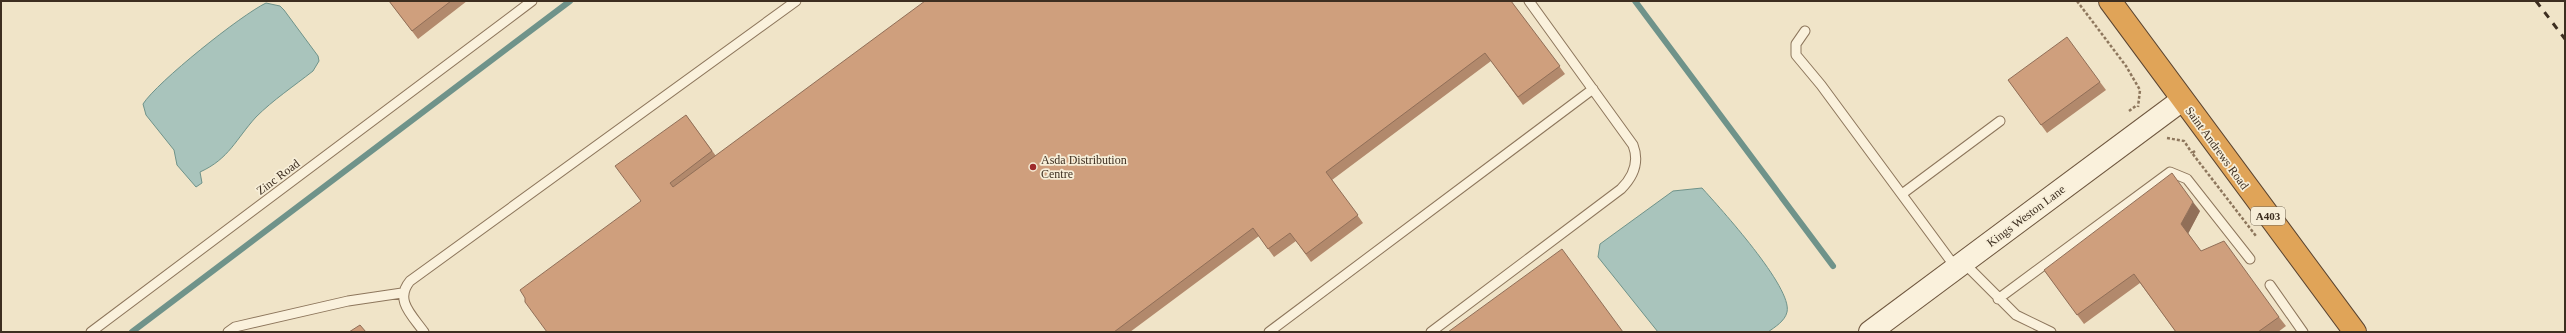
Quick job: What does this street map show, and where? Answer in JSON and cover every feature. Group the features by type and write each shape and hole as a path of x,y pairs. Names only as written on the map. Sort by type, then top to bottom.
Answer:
{"highway":[{"name":"Saint Andrews Road","path":"2110,1 2354,332"}],"street":[{"name":"Kings Weston Lane","path":"1870,332 2182,100"}],"lane":[{"name":"Zinc Road","path":"479,41 528,1"},
{"name":"Zinc Road","path":"91,332 532,1"},
{"path":"228,332 235,327 348,301 402,292 410,281 796,1"},
{"path":"1431,332 1627,183 1636,164 1636,154 1633,145 1529,1"},
{"path":"1805,31 1796,44 1796,55 1821,85 1902,194 1960,265 2016,315 2050,332"},
{"path":"1269,332 1593,89"},
{"path":"1902,194 2000,121"},
{"path":"1998,299 2170,172 2187,179 2250,259"},
{"path":"2270,285 2303,332"},
{"path":"402,292 404,305 424,332"}],"path":[{"path":"2077,1 2137,84 2140,90 2137,105 2150,123 2163,137 2184,141 2192,153"}],"water":[{"path":"266,3 280,6 284,10 318,56 319,61 313,71 276,99 256,117 225,155 210,167 200,172 202,183 196,187 177,165 174,150 146,115 143,104 151,94 200,50 238,21"},
{"path":"1702,188 1754,248 1779,285 1786,301 1787,312 1779,324 1768,332 1658,332 1598,257 1600,244 1673,191"}],"building":[{"path":"389,1 451,1 412,31"},
{"name":"Asda Distribution Centre","path":"925,1 1511,1 1560,66 1518,97 1485,53 1326,172 1358,215 1306,254 1290,233 1268,249 1253,228 1114,332 547,332 525,302 525,298 520,290 641,201 615,166 686,115 712,151 670,183 673,187"},
{"path":"2067,37 2100,82 2041,125 2008,80"},
{"path":"2172,173 2193,202 2181,224 2201,251 2224,241 2279,317 2258,332 2176,332 2134,274 2077,315 2044,270"},
{"path":"1562,249 1623,332 1448,332"},
{"path":"360,325 366,332 349,332"}],"waterway":[{"path":"132,332 570,1"},
{"path":"1635,1 1833,266"}],"railway":[{"path":"2536,1 2565,39"}],"place":[{"name":"Asda Distribution Centre","path":"1033,167"}]}
